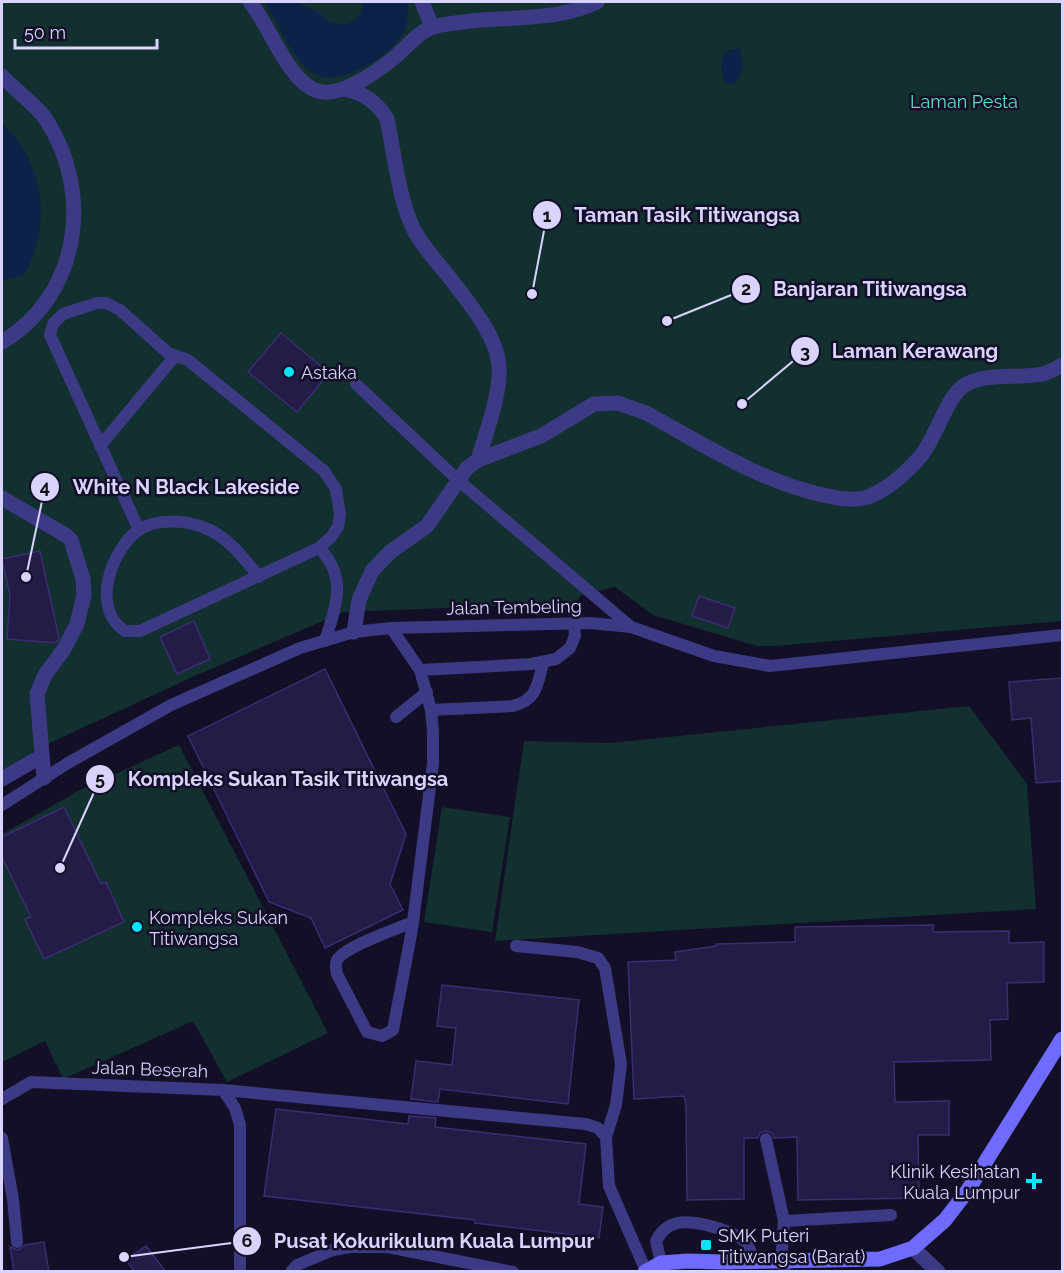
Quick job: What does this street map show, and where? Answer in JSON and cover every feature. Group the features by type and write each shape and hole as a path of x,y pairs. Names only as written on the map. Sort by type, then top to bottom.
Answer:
{"street":[{"path":"250,2 265,22 292,70 310,88 322,92 345,89 382,67 417,36 432,27 450,23 547,14 581,8 597,2"},
{"path":"422,2 432,27"},
{"path":"2,76 46,119 56,138 69,175 75,212 74,231 59,281 30,321 2,342"},
{"path":"345,89 365,96 382,110 387,119 403,195 413,227 420,240 469,303 488,335 497,357 498,377 493,407 478,460"},
{"path":"354,632 359,600 372,571 390,552 427,526 466,468 478,460 541,436 594,404 618,404 646,413 770,480 839,498 864,498 896,480 919,458 934,436 952,400 964,386 988,378 1044,374 1062,365"},
{"path":"2,498 67,536 83,579 84,595 77,624 64,649 45,675 37,694 44,778"},
{"path":"2,779 42,756"},
{"path":"652,1269 688,1261 705,1267 755,1261 784,1266 880,1259 913,1248 945,1220 968,1190 1062,1039"},
{"path":"913,1248 938,1272"}],"lane":[{"path":"139,530 51,342 50,330 57,319 63,314 97,303 114,306 163,349 189,360 324,471 332,480 339,501 340,514 338,527 331,537 318,548 259,577 140,631 125,631 112,619 108,609 107,586 112,565 125,543 139,530 162,521 205,528 228,543 259,577"},
{"path":"100,446 175,356"},
{"path":"356,384 458,480 632,627"},
{"path":"318,548 329,558 333,566 338,590 325,641"},
{"path":"420,670 543,663 556,659 570,648 575,636 574,624"},
{"name":"Jalan Tembeling","path":"2,805 44,778 171,705 300,648 354,632 391,628 574,624 632,627 714,656 770,666 1062,635"},
{"path":"391,628 420,670 427,692 431,711 433,763 413,922 393,1030 382,1035 367,1032 337,974 335,966 338,958 347,950 413,922"},
{"path":"431,711 513,706 526,703 534,695 543,663"},
{"path":"396,717 427,692"},
{"path":"516,946 577,952 598,958 605,968 621,1064 616,1105 606,1137 609,1186 652,1269"},
{"name":"Jalan Beserah","path":"2,1099 32,1082 222,1090 235,1108 240,1125 240,1272"},
{"path":"222,1090 586,1125 598,1128 606,1137"},
{"path":"2,1138 14,1199 17,1242"},
{"path":"766,1139 784,1221 784,1266"},
{"path":"784,1221 891,1215"},
{"path":"652,1269 656,1240 663,1230 676,1223 694,1223 735,1234 747,1244 755,1261"},
{"path":"291,1272 297,1265 333,1250 388,1247 513,1272"}],"green space":[{"name":"Laman Pesta","path":"2,2 1062,2 1062,621 757,646 653,615 615,587 581,595 576,603 344,612 197,675 41,747 32,752 34,767 2,788"},
{"path":"969,706 1027,784 1036,909 495,941 524,741 610,743"},
{"name":"Kompleks Sukan Titiwangsa","path":"179,745 328,1033 227,1082 193,1021 63,1079 45,1041 2,1062 2,834 82,789"},
{"path":"442,807 510,817 492,932 424,922"}],"water":[{"path":"264,2 297,2 318,12 329,21 345,24 358,17 362,2 407,2 408,18 397,42 376,60 349,73 336,77 324,77 313,73 298,59"},
{"path":"739,48 742,58 741,74 735,82 730,84 725,82 722,74 723,58 726,51"},
{"path":"2,123 28,157 40,195 41,215 33,256 24,275 2,281"}],"building":[{"name":"Astaka","path":"281,333 329,373 297,412 248,372"},
{"path":"40,551 59,638 56,643 7,639 10,595 2,559"},
{"path":"699,596 735,608 728,628 692,616"},
{"path":"194,621 210,659 177,674 160,637"},
{"path":"325,669 406,834 390,884 403,910 325,948 311,918 269,902 188,736"},
{"path":"1062,678 1062,781 1036,783 1031,718 1012,720 1009,682"},
{"path":"64,807 101,884 106,882 124,922 44,959 25,919 31,917 2,857 2,837"},
{"path":"933,925 933,932 1009,931 1009,943 1044,942 1044,982 1007,983 1008,1019 990,1020 991,1060 894,1062 895,1102 949,1101 949,1135 918,1135 919,1198 798,1200 797,1137 774,1138 772,1133 765,1131 760,1133 758,1138 744,1138 744,1199 687,1200 684,1096 634,1099 628,962 676,960 675,952 716,946 716,944 795,942 795,927"},
{"path":"442,985 579,1000 568,1104 440,1089 438,1102 411,1099 416,1061 452,1065 456,1028 437,1026"},
{"path":"276,1109 408,1124 409,1116 436,1118 435,1127 586,1144 579,1204 603,1207 599,1238 475,1223 475,1220 264,1196"},
{"path":"44,1242 49,1272 14,1272 10,1247 18,1250 25,1245"},
{"path":"146,1246 166,1272 135,1272 126,1260"}],"place":[{"name":"Taman Tasik Titiwangsa","path":"532,294"},
{"name":"Banjaran Titiwangsa","path":"667,321"},
{"name":"Astaka","path":"289,372"},
{"name":"Laman Kerawang","path":"742,404"},
{"name":"White N Black Lakeside","path":"26,577"},
{"name":"Kompleks Sukan Tasik Titiwangsa","path":"60,868"},
{"name":"Kompleks Sukan Titiwangsa","path":"137,927"},
{"name":"Klinik Kesihatan Kuala Lumpur","path":"1034,1181"},
{"name":"SMK Puteri Titiwangsa (Barat)","path":"706,1245"},
{"name":"Pusat Kokurikulum Kuala Lumpur","path":"124,1257"}]}
